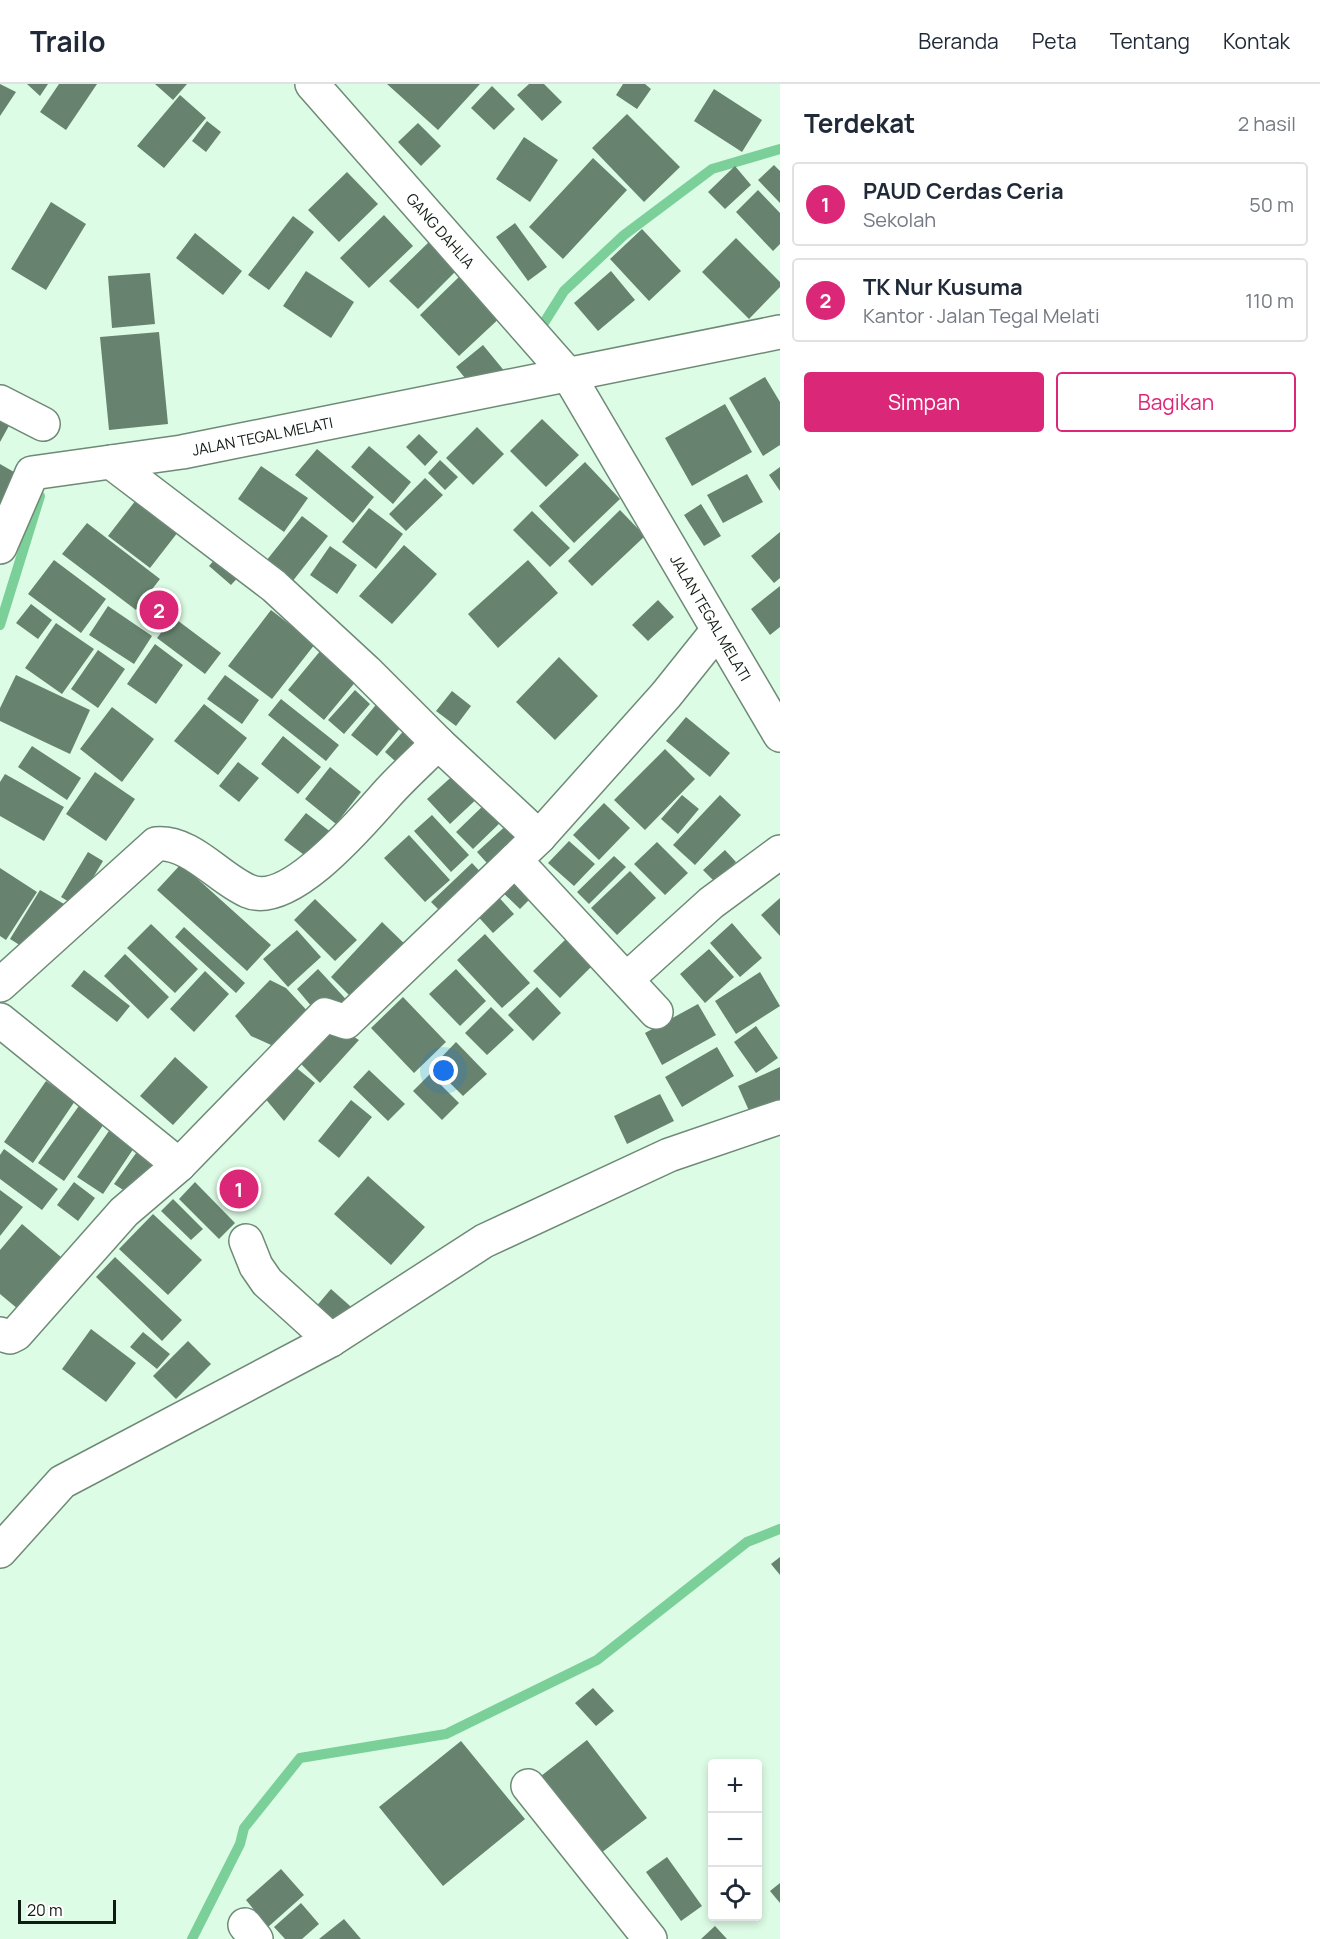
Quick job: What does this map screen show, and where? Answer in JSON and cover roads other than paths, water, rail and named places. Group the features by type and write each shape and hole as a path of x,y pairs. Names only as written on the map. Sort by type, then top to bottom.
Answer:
{"street":[{"name":"GANG DAHLIA","path":"312,84 569,376"},
{"name":"JALAN TEGAL MELATI","path":"0,548 32,473 182,452 780,332"},
{"name":"JALAN TEGAL MELATI","path":"569,376 780,735"},
{"path":"0,402 43,423"},
{"path":"111,462 274,586 539,837"},
{"path":"0,1334 10,1337 16,1334 124,1212 178,1166 325,1015 346,1022 539,837 666,694 718,630"},
{"path":"0,985 156,844 169,843 184,850 249,891 265,895 290,885 351,834 438,743"},
{"path":"627,979 711,903 780,852"},
{"path":"515,860 656,1012"},
{"path":"0,1020 178,1166"},
{"path":"0,1551 62,1482 331,1340 484,1241 669,1155 780,1117"},
{"path":"246,1241 256,1266 267,1282 331,1340"},
{"path":"528,1786 650,1939"}],"waterway":[{"path":"542,326 564,291 624,235 712,169 780,149"},
{"path":"0,625 40,496"},
{"path":"192,1939 240,1844 244,1828 300,1758 446,1734 597,1660 747,1542 780,1529"}],"place":[{"name":"TK Nur Kusuma","path":"159,610"},
{"name":"PAUD Cerdas Ceria","path":"239,1189"}]}
